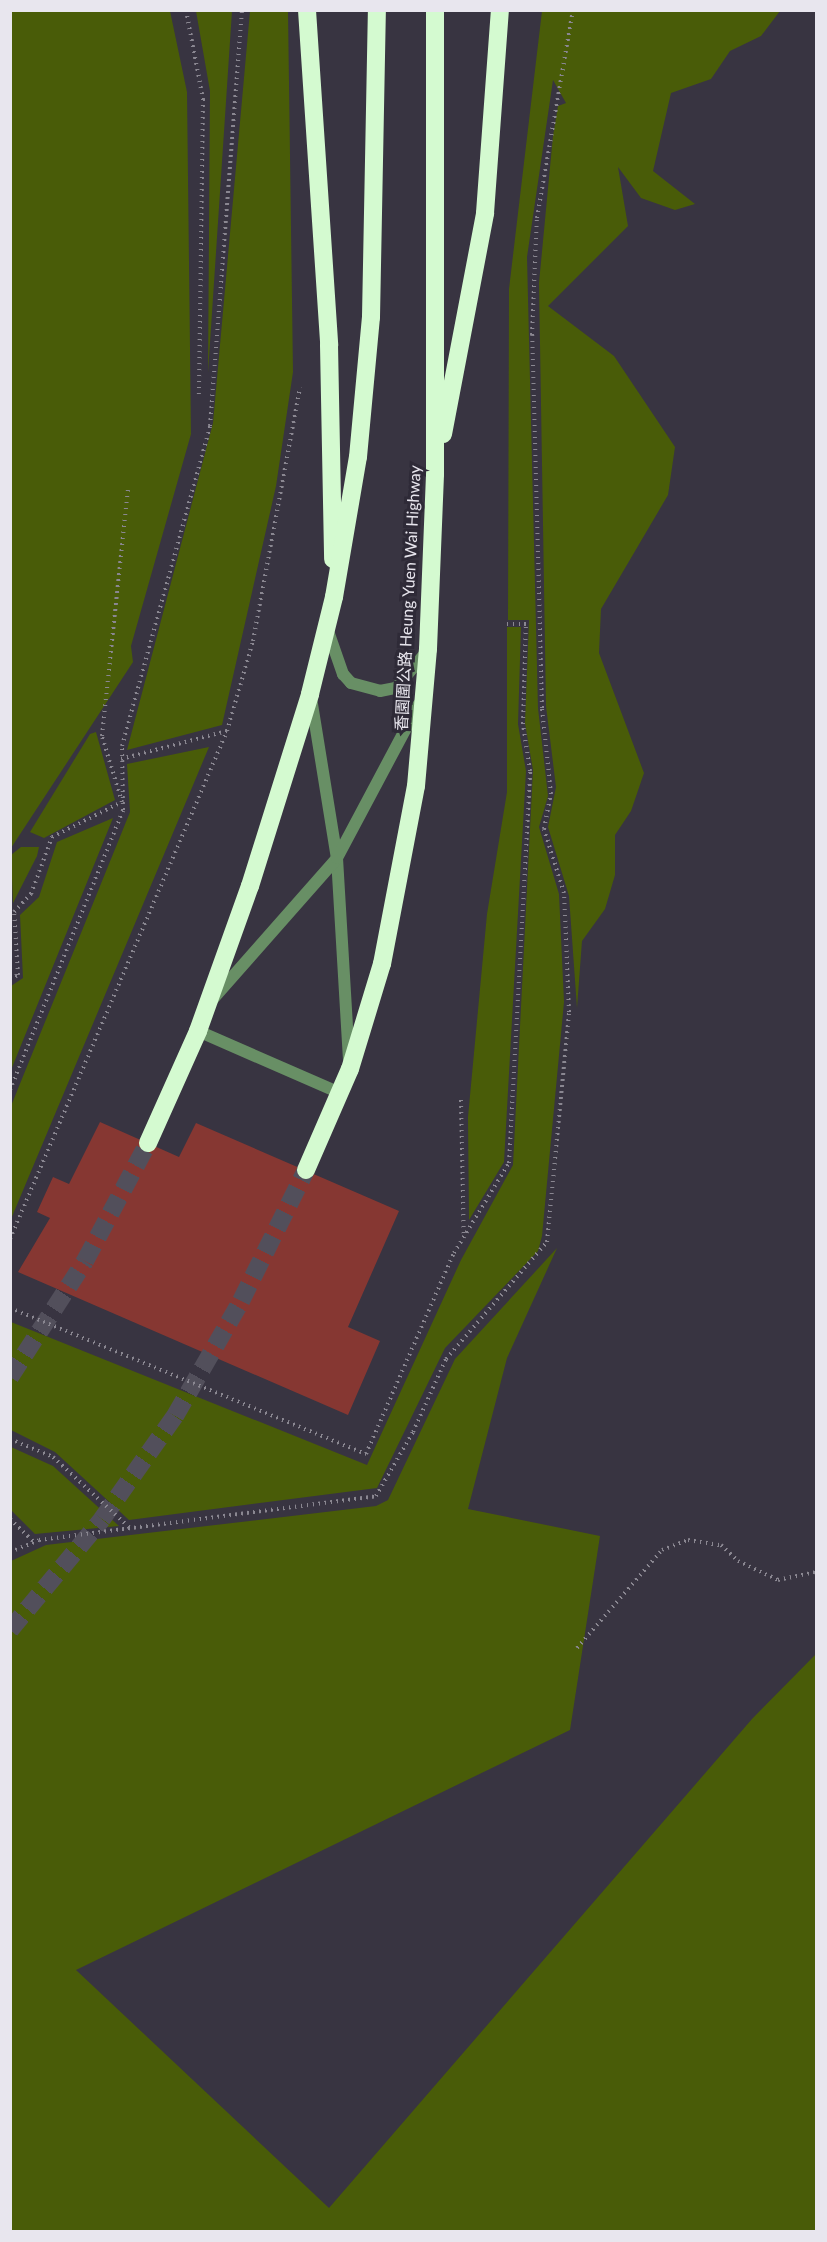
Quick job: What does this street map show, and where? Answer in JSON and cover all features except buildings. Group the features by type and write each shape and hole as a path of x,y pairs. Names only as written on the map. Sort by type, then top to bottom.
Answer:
{"highway":[{"path":"307,10 329,345 334,597"},
{"path":"148,1143 208,1006 310,694 334,597 358,457 371,316 377,10"},
{"name":"香園圍公路 Heung Yuen Wai Highway","path":"306,1170 350,1070 399,888 426,690 435,474 435,10"},
{"path":"435,474 484,213 500,10"}],"lane":[{"path":"327,629 343,674 351,683 381,691 396,688 428,649"},
{"path":"208,1006 337,858 426,690"},
{"path":"310,694 337,858 350,1070"},
{"path":"198,1031 340,1093"}],"path":[{"path":"186,10 203,99 199,396"},
{"path":"10,1090 113,843 122,802 121,759 210,426 242,10"},
{"path":"10,1552 34,1542 376,1496 414,1432 446,1359 547,1242 569,1012 564,893 544,829 551,794 542,708 532,335 537,218 573,10"},
{"path":"10,1239 227,731 253,641 302,374"},
{"path":"122,802 102,736 128,487"},
{"path":"10,1308 366,1454 464,1238 508,1163 530,771 523,724 526,624 504,624"},
{"path":"121,759 227,731"},
{"path":"10,979 18,975 14,912 31,894 52,837 122,802"},
{"path":"460,1100 464,1238"},
{"path":"10,1439 53,1457 131,1528"},
{"path":"10,1519 34,1542"},
{"path":"577,1648 662,1550 688,1540 721,1545 738,1561 778,1580 816,1572"}],"green space":[{"path":"11,10 170,11 187,92 191,434 131,646 133,662 11,848"},
{"path":"196,11 232,11 208,373 210,91"},
{"path":"250,11 288,11 293,372 276,486 222,725 127,750 213,423"},
{"path":"542,11 780,11 761,36 730,51 711,79 671,93 653,171 695,204 675,210 641,198 618,167 628,226 548,306 614,356 675,447 668,495 601,609 599,653 644,773 631,811 615,835 615,875 605,909 582,941 577,1008 569,896 548,827 556,787 546,706 539,283 553,136 558,106 566,103 553,80 527,257 538,708 548,796 539,827 559,894 564,1002 542,1236 538,1251 445,1348 377,1488 129,1520 55,1452 11,1430 11,1322 367,1465 461,1260 513,1165 533,770 525,723 529,620 508,620 509,289"},
{"path":"507,627 521,627 518,724 526,771 504,1162 469,1220 468,1117 487,914 507,792"},
{"path":"96,732 115,800 44,838 30,832 90,734"},
{"path":"209,747 11,1219 11,1106 130,812 127,764"},
{"path":"113,818 11,1070 11,986 23,978 20,915 39,897 57,842"},
{"path":"21,847 39,847 37,856 13,903 11,855"},
{"path":"557,1248 507,1358 468,1509 600,1536 570,1730 76,1970 329,2208 752,1719 816,1654 816,2231 11,2231 11,1561 46,1545 376,1506 388,1500 455,1359"},
{"path":"11,1447 53,1466 119,1526 35,1534 11,1510"}],"tunnel":[{"path":"10,1377 85,1261 148,1143"},
{"path":"10,1630 102,1519 175,1416 241,1301 306,1170"}]}
